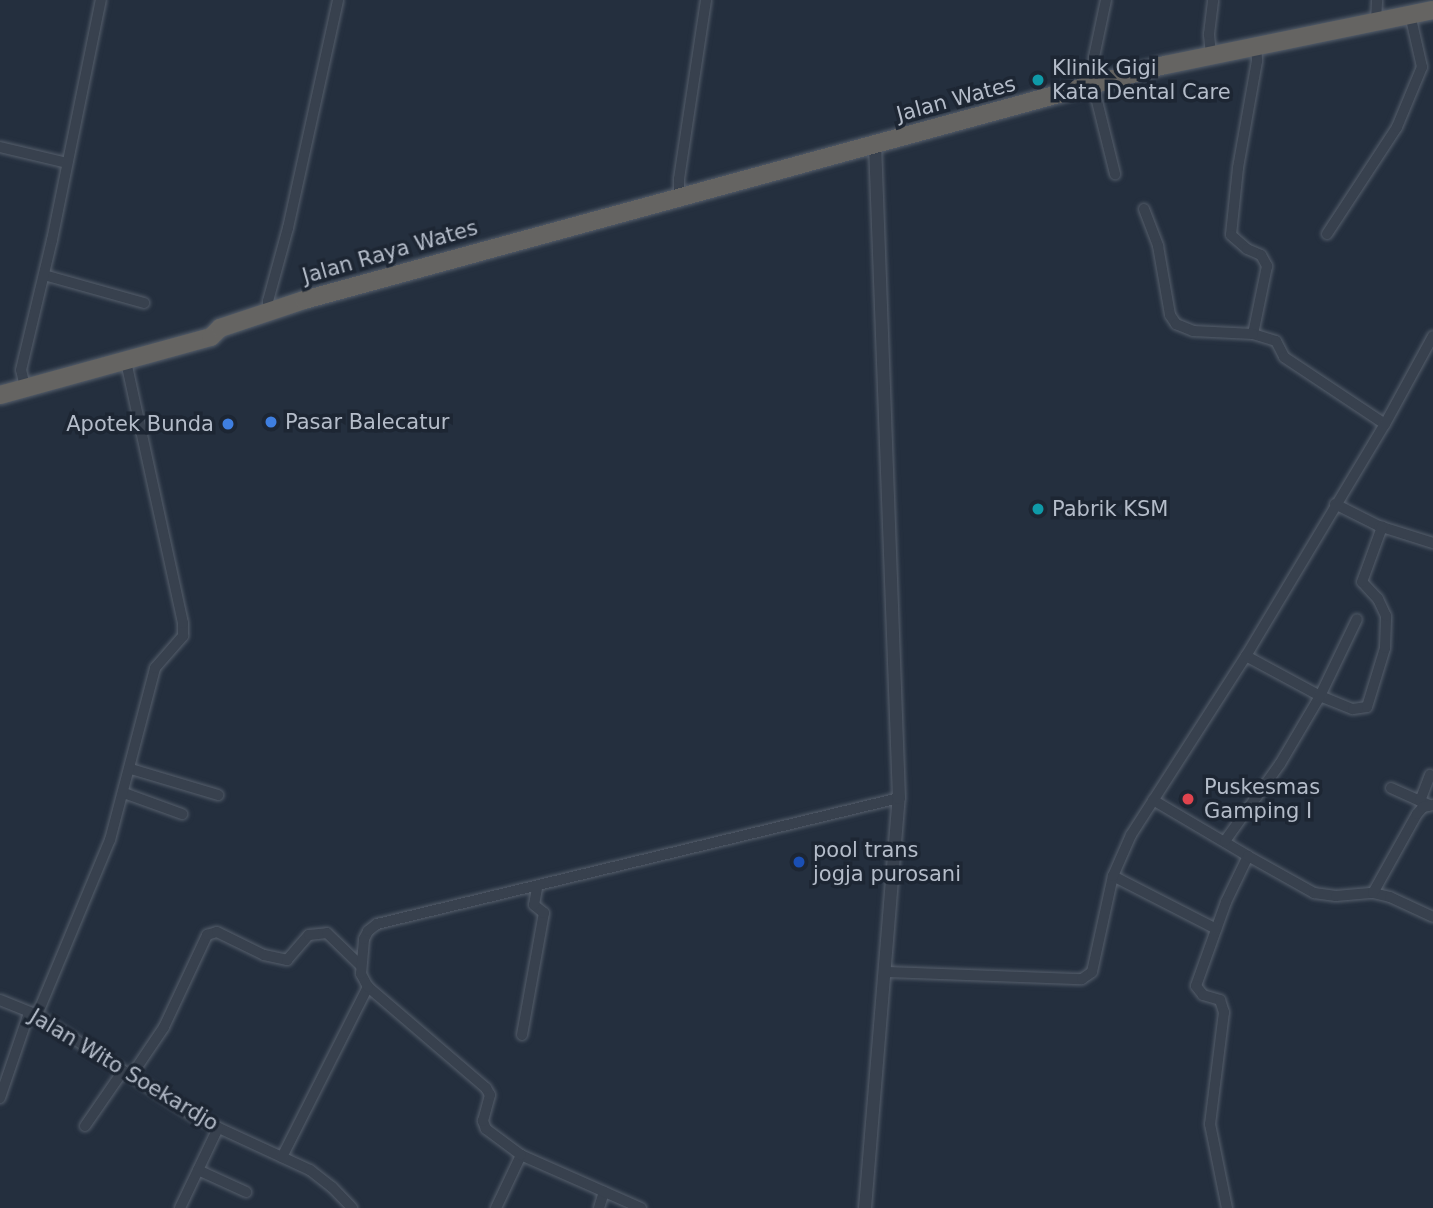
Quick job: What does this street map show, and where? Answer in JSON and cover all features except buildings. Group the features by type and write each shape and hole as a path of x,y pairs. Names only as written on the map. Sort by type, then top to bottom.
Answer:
{"highway":[{"name":"Jalan Wates","path":"574,225 1210,54 1433,10"},
{"name":"Jalan Raya Wates","path":"0,386 126,361 211,337 220,328 269,311 574,225"},
{"name":"Jalan Raya Wates","path":"0,395 24,383 209,326 220,328"}],"street":[{"path":"24,383 21,370 44,275 101,0"},
{"path":"269,311 268,301 294,202 338,0"},
{"path":"680,197 678,179 706,0"},
{"path":"1105,0 1094,57 1093,85 1115,174"},
{"path":"1210,54 1209,34 1213,0"},
{"path":"1376,21 1377,0"},
{"path":"1327,234 1397,127 1422,67 1410,14"},
{"path":"1253,334 1267,266 1261,255 1247,249 1231,234 1238,168 1257,61 1256,45"},
{"path":"865,1208 887,972 899,798 875,144"},
{"path":"0,147 67,163"},
{"path":"1144,209 1158,246 1170,315 1176,324 1193,331 1253,334 1276,341 1284,358 1385,424"},
{"path":"44,275 144,303"},
{"path":"887,972 1088,977 1096,962 1113,876 1130,835 1246,656 1385,424 1433,336"},
{"path":"0,1098 33,1014 110,840 131,769 155,668 183,636 183,623 126,361"},
{"path":"1335,504 1382,527 1433,543"},
{"path":"1246,656 1320,696 1359,710 1367,707 1385,648 1386,616 1378,599 1362,582 1382,527"},
{"path":"1225,841 1280,764 1320,696 1356,619"},
{"path":"131,769 218,795"},
{"path":"1373,893 1417,814 1428,803 1430,775"},
{"path":"1391,788 1428,803"},
{"path":"124,793 182,814"},
{"path":"641,1208 522,1155 484,1126 490,1095 486,1088 368,987 361,974 364,939 377,925 899,798"},
{"path":"1153,800 1248,856 1324,895 1373,893 1391,897 1433,917"},
{"path":"1227,1208 1210,1124 1224,1012 1220,1000 1203,995 1196,986 1216,929 1248,856"},
{"path":"1113,876 1216,929"},
{"path":"522,1035 544,913 534,905 537,888"},
{"path":"85,1126 164,1027 207,935 217,932 264,955 287,960 309,934 327,933 361,966"},
{"path":"282,1157 368,987"},
{"name":"Jalan Wito Soekardjo","path":"0,1000 33,1014 193,1116 310,1170 332,1186 352,1208"},
{"path":"180,1208 218,1128"},
{"path":"496,1208 522,1155"},
{"path":"198,1170 246,1192"},
{"path":"598,1208 604,1192"}],"place":[{"name":"Klinik Gigi Kata Dental Care","path":"1038,80"},
{"name":"Pasar Balecatur","path":"271,422"},
{"name":"Apotek Bunda","path":"228,424"},
{"name":"Pabrik KSM","path":"1038,509"},
{"name":"Puskesmas Gamping I","path":"1188,799"},
{"name":"pool trans jogja purosani","path":"799,862"}]}
